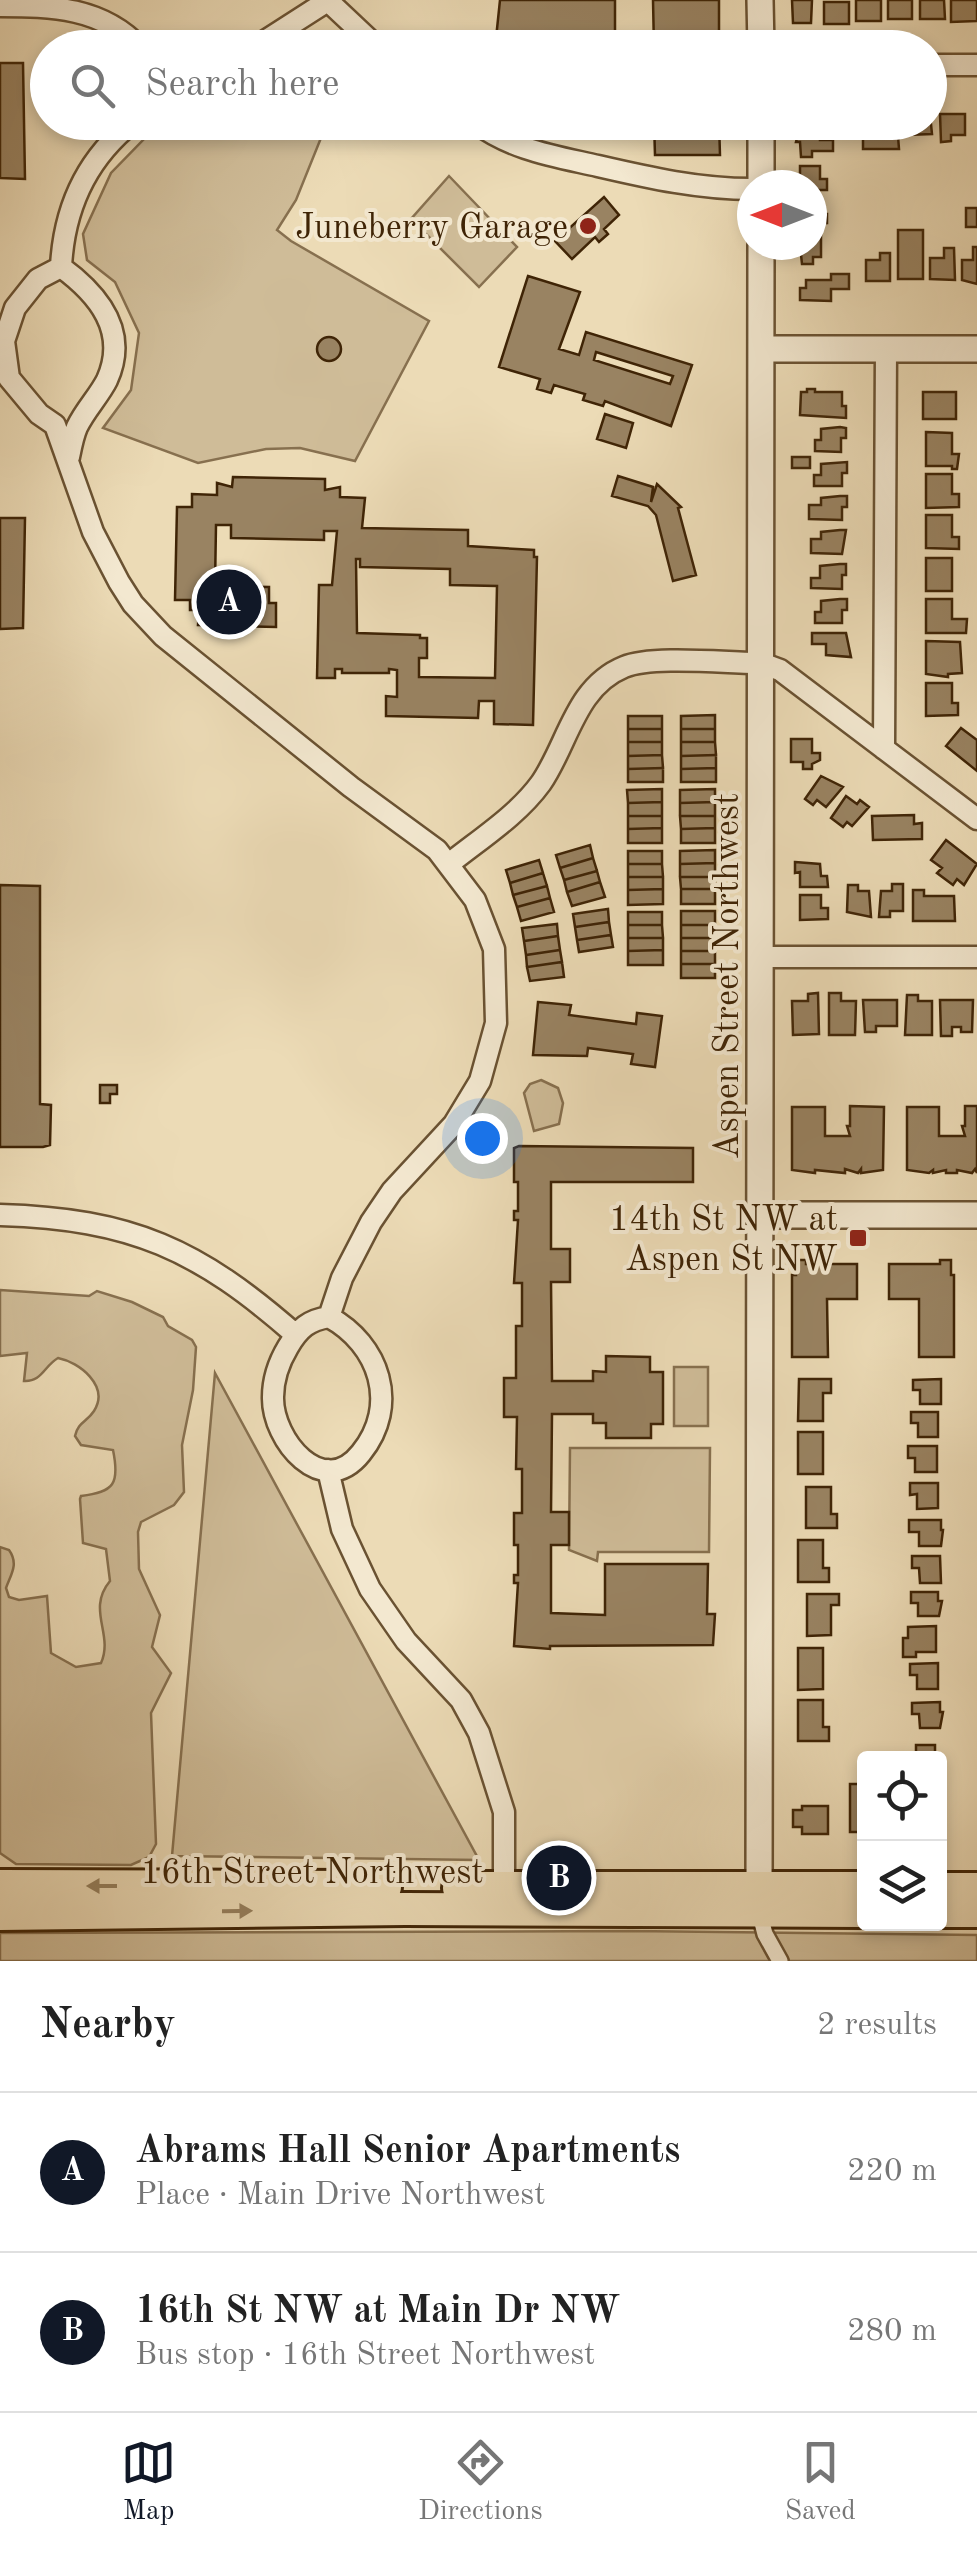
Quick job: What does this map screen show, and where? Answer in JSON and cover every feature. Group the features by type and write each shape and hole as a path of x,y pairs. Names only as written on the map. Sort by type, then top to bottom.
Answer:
{"main road":[{"name":"16th Street Northwest","path":"0,1886 504,1899 759,1900 857,1910"},
{"path":"947,1888 977,1888"},
{"name":"16th Street Northwest","path":"759,1900 857,1889"},
{"name":"16th Street Northwest","path":"0,1914 504,1899"},
{"path":"947,1912 977,1912"}],"street":[{"path":"284,30 329,0 360,30"},
{"path":"760,0 761,30"},
{"path":"0,6 56,7 87,14 119,30"},
{"path":"947,65 977,66"},
{"path":"61,267 66,227 79,185 112,140"},
{"path":"501,140 535,152 685,186 737,188"},
{"path":"761,140 761,170"},
{"name":"Aspen Street Northwest","path":"759,1900 761,260"},
{"path":"61,267 101,302 113,325 114,355 108,377 77,427 68,457"},
{"path":"61,267 38,279 15,308 4,341 9,378 47,420 68,457 105,558 146,619 351,787 437,850 475,900 494,949 498,1001 494,1042 480,1081 460,1117 392,1191 358,1243 330,1317"},
{"path":"761,349 977,349"},
{"path":"884,749 886,349"},
{"path":"47,420 84,416"},
{"path":"449,864 519,808 540,784 576,714 604,677 627,665 761,663 780,670 977,819"},
{"path":"761,957 977,957"},
{"path":"761,1214 977,1214"},
{"path":"0,1216 99,1225 162,1242 231,1282 296,1335"},
{"path":"330,1317 346,1326 372,1356 382,1393 381,1409 363,1452 347,1464 328,1470 294,1454 275,1416 274,1380 296,1335 308,1322 330,1317"},
{"path":"328,1470 342,1528 373,1594 406,1641 461,1700 479,1733 504,1812 504,1899"},
{"path":"759,1900 765,1934 780,1961"}],"shaded area":[{"path":"143,140 320,140 296,200 277,230 429,321 355,461 300,448 266,449 198,463 103,428 131,390 139,333 115,282 87,260 83,234 111,173"},
{"path":"449,176 517,247 479,287 411,219"},
{"path":"541,1080 558,1088 563,1103 559,1124 534,1131 524,1093 530,1084"},
{"path":"0,1290 89,1296 97,1291 163,1317 168,1326 192,1340 196,1347 193,1390 182,1445 184,1492 174,1505 141,1522 138,1532 139,1569 160,1615 152,1647 171,1673 151,1713 156,1844 149,1857 131,1865 16,1864 0,1853 0,1547 9,1550 13,1560 6,1588 9,1597 19,1600 47,1596 51,1653 76,1667 101,1663 105,1642 100,1602 110,1581 106,1549 83,1543 80,1499 107,1489 116,1471 113,1450 81,1445 75,1436 98,1402 95,1384 83,1370 58,1358 39,1376 24,1381 27,1353 0,1356"},
{"path":"674,1367 708,1367 708,1426 674,1426"},
{"path":"215,1373 479,1860 172,1856"},
{"path":"570,1448 710,1448 709,1552 598,1552 597,1561 569,1550"},
{"path":"632,1931 977,1935 977,1961 0,1961 0,1933"}],"building":[{"path":"500,0 615,0 615,30 497,30"},
{"path":"653,0 719,0 719,30 654,30"},
{"path":"792,0 812,0 811,23 793,23"},
{"path":"856,0 881,0 881,21 856,21"},
{"path":"888,0 912,0 912,19 888,19"},
{"path":"920,0 944,0 945,19 920,19"},
{"path":"951,0 977,0 977,21 951,22"},
{"path":"824,2 849,2 849,24 824,24"},
{"path":"0,63 23,63 25,179 0,178"},
{"path":"947,114 965,114 965,135 951,135 951,141 941,142 947,140"},
{"path":"655,140 720,140 720,155 655,155"},
{"path":"833,140 833,151 812,151 812,157 801,157 800,142 796,142"},
{"path":"863,140 898,140 899,149 863,149"},
{"path":"800,166 820,166 820,170 800,170"},
{"path":"604,197 619,215 604,229 608,234 599,242 595,237 572,259 555,241"},
{"path":"966,208 977,208 977,227 966,227"},
{"path":"898,230 923,230 923,279 898,279"},
{"path":"973,247 977,247 977,284 962,280 962,260 973,260"},
{"path":"944,248 954,248 955,280 930,279 930,258 944,258"},
{"path":"880,253 890,253 890,281 866,281 866,260 880,260"},
{"path":"831,274 849,274 849,289 831,289 831,301 800,300 800,288 806,288 806,280 831,280"},
{"path":"528,276 580,292 559,349 579,355 586,332 692,365 671,426 605,401 603,406 583,400 585,394 554,385 551,393 537,389 540,379 499,367","holes":["596,352 673,376 670,384 594,360"]},
{"path":"329,337 338,340 338,358 329,361 320,358 317,349 320,340"},
{"path":"801,392 842,392 846,418 800,415"},
{"path":"923,392 956,392 956,419 923,419"},
{"path":"605,414 633,423 626,448 597,439"},
{"path":"846,428 841,452 815,451 821,429"},
{"path":"926,432 952,433 952,454 959,454 957,469 926,466"},
{"path":"792,457 810,457 810,468 792,468"},
{"path":"847,462 842,486 814,486 814,475 821,475 821,464"},
{"path":"926,474 952,474 952,494 959,494 959,507 926,508"},
{"path":"618,476 653,487 651,502 657,484 681,507 678,508 696,575 673,581 656,515 648,506 612,496"},
{"path":"233,477 325,479 325,490 340,487 340,497 365,498 362,528 468,530 468,546 534,550 537,557 533,725 494,724 494,701 479,701 478,718 386,716 386,696 397,697 397,670 342,673 342,669 335,669 335,678 317,678 319,585 332,585 337,531 324,531 324,540 231,538 231,525 216,525 215,586 269,587 269,603 276,603 276,627 198,625 199,610 190,610 190,600 175,600 177,507 192,507 192,494 217,495 217,483 232,487","holes":["356,559 360,559 360,567 450,569 450,585 497,586 495,678 419,677 419,658 427,658 427,638 357,633"]},
{"path":"847,496 842,520 809,519 809,505 821,505 821,498"},
{"path":"926,515 952,515 952,537 959,537 959,549 926,548"},
{"path":"0,518 25,518 23,628 0,629"},
{"path":"846,530 842,554 811,553 811,539 821,539 821,532"},
{"path":"926,558 952,558 952,591 926,591"},
{"path":"846,564 842,589 811,588 811,578 820,578 820,566"},
{"path":"847,599 842,623 815,623 821,601"},
{"path":"926,599 952,599 952,619 967,619 966,633 926,633"},
{"path":"812,633 846,633 851,657 826,655 826,644 812,644"},
{"path":"926,641 960,642 962,673 948,677 926,674"},
{"path":"926,683 952,683 952,703 958,703 958,715 926,716"},
{"path":"715,715 715,729 681,729 681,716"},
{"path":"628,716 662,716 662,729 628,729"},
{"path":"961,728 977,740 977,771 946,746"},
{"path":"628,729 662,729 662,742 628,742"},
{"path":"681,729 715,729 715,742 681,742"},
{"path":"791,739 812,739 812,753 820,753 820,760 812,764 812,769 803,769 803,762 791,762"},
{"path":"628,742 662,742 662,755 628,756"},
{"path":"681,742 715,742 716,755 681,756"},
{"path":"662,755 663,768 628,769 628,756"},
{"path":"716,755 716,768 681,769 681,756"},
{"path":"663,768 663,782 628,782 628,769"},
{"path":"716,768 716,782 681,782 681,769"},
{"path":"821,776 843,787 826,807 817,800 813,805 805,799"},
{"path":"662,789 662,802 628,803 627,790"},
{"path":"715,789 715,802 680,803 680,790"},
{"path":"846,796 869,807 852,826 847,822 843,827 831,818"},
{"path":"662,802 662,816 628,816 628,803"},
{"path":"715,802 715,816 680,816 680,803"},
{"path":"914,815 914,824 922,823 922,839 873,840 872,816"},
{"path":"628,816 662,816 662,828 628,829"},
{"path":"680,816 715,816 715,828 681,829"},
{"path":"662,828 662,843 628,843 628,829"},
{"path":"715,828 715,843 681,843 681,829"},
{"path":"946,840 977,864 964,885 957,879 953,885 937,873 942,868 931,860"},
{"path":"590,845 593,858 560,868 556,855"},
{"path":"715,850 715,863 680,864 680,851"},
{"path":"628,851 662,851 662,864 628,864"},
{"path":"593,858 597,871 564,880 560,868"},
{"path":"539,860 543,873 510,883 506,870"},
{"path":"795,862 820,864 828,887 800,887"},
{"path":"715,863 715,877 680,877 680,864"},
{"path":"628,864 662,864 663,877 628,877"},
{"path":"597,871 600,882 567,892 564,880"},
{"path":"543,873 547,886 513,895 510,883"},
{"path":"628,877 663,877 663,889 628,890"},
{"path":"680,877 715,877 715,889 681,889"},
{"path":"600,882 605,897 572,906 567,892"},
{"path":"892,884 903,884 903,911 890,911 890,917 879,917 881,891 892,891"},
{"path":"0,885 40,886 40,1104 51,1105 50,1145 43,1147 0,1147"},
{"path":"848,885 858,885 858,891 869,891 871,917 847,912"},
{"path":"547,886 550,898 517,907 513,895"},
{"path":"663,889 663,904 628,905 628,890"},
{"path":"681,889 715,889 715,904 681,904"},
{"path":"913,890 924,890 924,896 954,896 955,921 913,921"},
{"path":"800,895 821,895 821,908 828,908 828,919 800,920"},
{"path":"550,898 554,912 521,921 517,907"},
{"path":"608,909 609,922 575,927 573,914"},
{"path":"681,911 715,911 715,925 681,925"},
{"path":"628,912 662,912 662,925 628,925"},
{"path":"609,922 611,935 577,940 575,927"},
{"path":"557,924 558,936 524,941 522,928"},
{"path":"628,925 662,925 663,938 628,938"},
{"path":"681,925 715,925 715,938 681,938"},
{"path":"611,935 613,947 579,952 577,940"},
{"path":"558,936 560,950 526,955 524,941"},
{"path":"628,938 663,938 663,950 628,951"},
{"path":"681,938 715,938 715,951 681,951"},
{"path":"560,950 562,962 527,967 526,955"},
{"path":"663,950 663,965 628,965 628,951"},
{"path":"681,951 715,951 715,964 681,964"},
{"path":"562,962 564,977 530,981 527,967"},
{"path":"681,964 715,964 715,978 681,978"},
{"path":"818,993 819,1034 793,1035 792,1001 808,1001 808,994"},
{"path":"829,993 841,993 841,1001 856,1001 855,1035 829,1035"},
{"path":"907,995 918,995 918,1001 932,1001 932,1035 905,1035"},
{"path":"863,1000 897,1000 897,1026 876,1026 876,1032 865,1032"},
{"path":"940,1000 973,1000 972,1032 952,1027 952,1036 941,1036"},
{"path":"538,1002 571,1005 569,1015 636,1024 637,1013 662,1016 655,1067 631,1064 633,1054 588,1048 587,1056 533,1055"},
{"path":"100,1085 117,1085 117,1094 110,1094 110,1103 100,1103"},
{"path":"850,1106 884,1107 883,1170 792,1170 792,1107 825,1107 825,1136 850,1136"},
{"path":"965,1106 977,1106 977,1173 975,1169 972,1173 907,1170 907,1107 939,1107 939,1136 965,1136"},
{"path":"514,1148 693,1148 693,1182 551,1182 551,1249 570,1249 570,1282 551,1282 552,1381 593,1381 593,1371 606,1372 606,1356 650,1357 650,1372 663,1372 663,1424 651,1424 651,1438 606,1438 606,1423 593,1423 593,1414 552,1414 551,1512 569,1512 569,1545 551,1545 551,1613 605,1615 605,1564 708,1564 707,1614 715,1614 713,1645 550,1649 514,1646 518,1545 514,1545 514,1513 522,1513 522,1469 516,1469 517,1417 504,1417 504,1378 516,1378 516,1326 522,1326 522,1283 514,1283 518,1182 514,1182"},
{"path":"796,1260 806,1260 806,1264 857,1264 857,1299 827,1299 828,1357 792,1357 792,1275 796,1275"},
{"path":"940,1260 951,1260 954,1275 954,1357 919,1357 919,1299 889,1299 889,1264 940,1264"},
{"path":"799,1379 831,1379 831,1393 823,1393 823,1421 798,1421"},
{"path":"941,1379 941,1404 920,1404 920,1390 913,1390 913,1380"},
{"path":"911,1412 938,1412 938,1437 918,1437 918,1423 911,1423"},
{"path":"798,1432 823,1432 823,1474 798,1474"},
{"path":"908,1446 937,1446 937,1472 915,1472 915,1458 908,1458"},
{"path":"910,1483 938,1483 938,1508 917,1509 917,1494 910,1495"},
{"path":"806,1487 831,1487 831,1514 837,1514 837,1528 806,1528"},
{"path":"909,1520 941,1520 941,1546 919,1546 919,1532 909,1532"},
{"path":"798,1540 823,1540 823,1568 829,1568 829,1582 798,1582"},
{"path":"912,1556 940,1556 941,1583 920,1583 919,1568 912,1568"},
{"path":"911,1592 938,1592 938,1601 942,1601 939,1616 918,1616 918,1603 911,1603"},
{"path":"807,1594 839,1594 839,1605 831,1605 831,1635 807,1636"},
{"path":"936,1626 936,1652 903,1657 903,1638 908,1638 908,1627"},
{"path":"798,1648 823,1648 823,1689 798,1690"},
{"path":"938,1663 938,1689 917,1689 917,1675 910,1675 910,1664"},
{"path":"798,1700 823,1700 823,1727 829,1727 829,1741 798,1741"},
{"path":"940,1702 940,1728 920,1728 919,1714 912,1714 912,1703"},
{"path":"916,1745 935,1745 935,1751 916,1751"},
{"path":"850,1784 857,1784 857,1832 850,1832"},
{"path":"802,1806 828,1806 828,1834 802,1834 802,1827 793,1827 793,1810 802,1810"}],"place":[{"name":"Juneberry Garage","path":"588,226"},
{"name":"Abrams Hall Senior Apartments","path":"229,602"},
{"name":"14th St NW at Aspen St NW","path":"858,1238"},
{"name":"16th St NW at Main Dr NW","path":"559,1878"}]}
